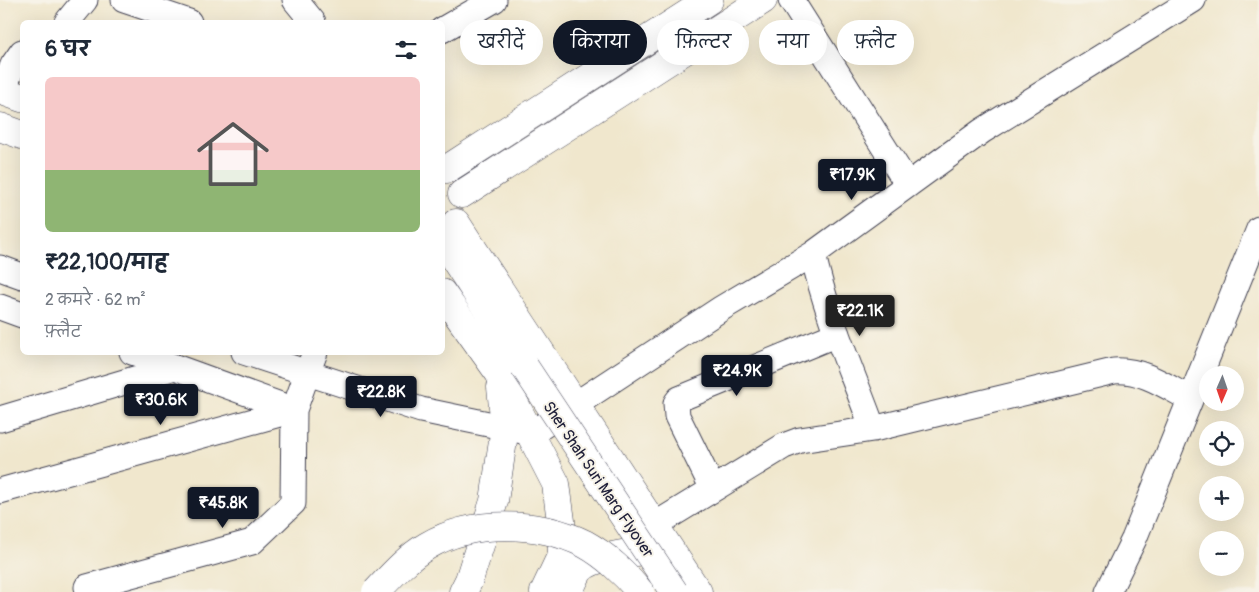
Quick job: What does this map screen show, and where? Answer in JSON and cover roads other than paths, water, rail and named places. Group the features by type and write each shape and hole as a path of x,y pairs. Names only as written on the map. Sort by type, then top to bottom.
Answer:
{"main road":[{"path":"447,233 462,209 462,194 454,176 445,168 709,0"},
{"path":"462,194 763,0"},
{"path":"0,128 20,135"},
{"path":"447,233 512,370 532,433 556,484 561,521 562,554 544,592"},
{"path":"447,233 576,406 698,592"},
{"path":"445,296 512,370 494,501 469,580 463,592"},
{"name":"Sher Shah Suri Marg Flyover","path":"512,370 674,592"},
{"name":"Sher Shah Suri Marg Flyover","path":"376,592 401,565 428,546 458,533 495,527 533,528 562,534 587,545 613,565 640,592"},
{"path":"569,592 580,570 591,562 604,558 668,548"}],"street":[{"path":"69,20 85,0"},
{"path":"124,0 183,20"},
{"path":"295,0 311,20"},
{"path":"445,28 494,0"},
{"path":"791,0 908,185"},
{"path":"261,355 312,364 421,410 532,433 576,406 722,308 813,254 982,131 1193,0"},
{"path":"8,93 13,65 20,55"},
{"path":"1108,592 1134,539 1259,228"},
{"path":"813,254 820,289 873,429"},
{"path":"0,268 20,275"},
{"path":"0,307 20,314"},
{"path":"713,489 676,416 676,403 679,400 836,334"},
{"path":"141,355 294,410"},
{"path":"88,587 252,542 293,503 294,410 312,364"},
{"path":"0,418 175,367"},
{"path":"653,526 792,443 873,429 1114,371 1136,372 1152,378 1190,399"},
{"path":"0,492 294,410"}]}
